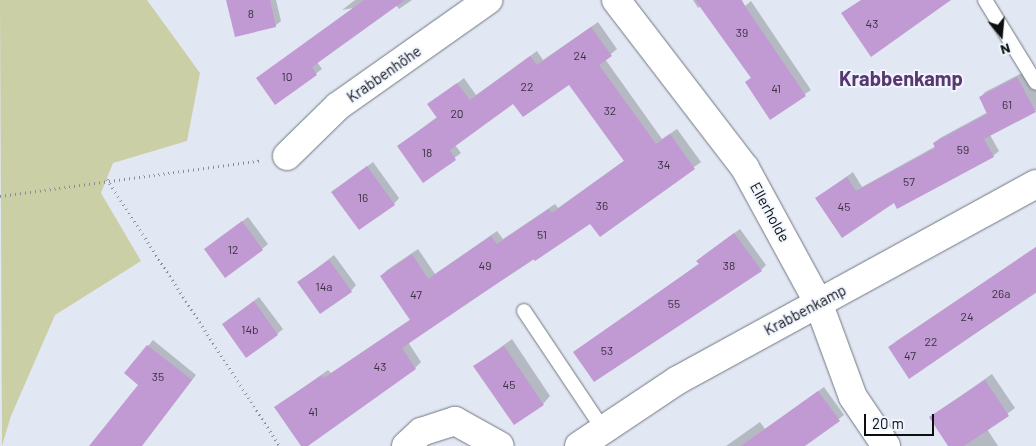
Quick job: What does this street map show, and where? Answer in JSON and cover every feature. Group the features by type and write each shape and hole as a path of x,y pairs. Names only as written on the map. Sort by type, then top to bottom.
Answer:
{"street":[{"name":"Krabbenhöhe","path":"287,156 338,106 488,0"},
{"name":"Ellerholde","path":"616,0 745,168 818,302 853,397 886,446"},
{"name":"Krabbenkamp","path":"579,446 678,380 818,302 1033,191"},
{"path":"406,446 421,432 455,420 500,446"}],"lane":[{"path":"985,0 1036,83"},
{"path":"524,311 603,429"}],"path":[{"path":"0,196 107,179 287,156"},
{"path":"107,179 280,446"}],"green space":[{"path":"0,0 147,0 200,73 187,141 113,163 101,193 141,261 55,315 11,416 2,446"}],"building":[{"path":"226,0 270,0 276,27 235,37"},
{"path":"364,0 405,0 312,67 317,75 275,105 256,78"},
{"path":"695,0 741,0 806,96 770,120 745,82 751,78"},
{"path":"861,0 951,0 871,57 841,13"},
{"path":"591,27 612,56 599,65 656,144 670,134 695,169 600,237 590,224 535,261 533,259 402,348 416,369 308,446 301,446 274,407 322,375 324,378 410,320 380,276 412,254 428,279 491,236 497,244 549,209 552,213 624,161 569,85 523,117 513,104 450,150 456,160 423,183 397,146 437,118 427,104 457,83 470,100 530,56 537,65"},
{"path":"1017,77 1036,112 984,139 994,157 897,209 894,203 842,238 815,198 847,177 856,191 935,148 933,143 987,114 979,97"},
{"path":"367,166 395,205 359,230 331,192"},
{"path":"242,221 263,250 225,278 204,249"},
{"path":"734,233 762,271 594,382 573,352 699,264 696,261"},
{"path":"1036,247 1036,292 909,379 888,347"},
{"path":"329,260 352,292 320,314 297,282"},
{"path":"254,301 278,335 246,358 222,324"},
{"path":"147,345 192,380 142,446 89,446 138,385 124,373"},
{"path":"504,346 544,405 514,425 473,366"},
{"path":"985,380 1009,416 964,446 948,446 929,417"},
{"path":"818,391 840,421 805,446 741,446"}],"district":[{"name":"Krabbenkamp","path":"901,78"}]}
